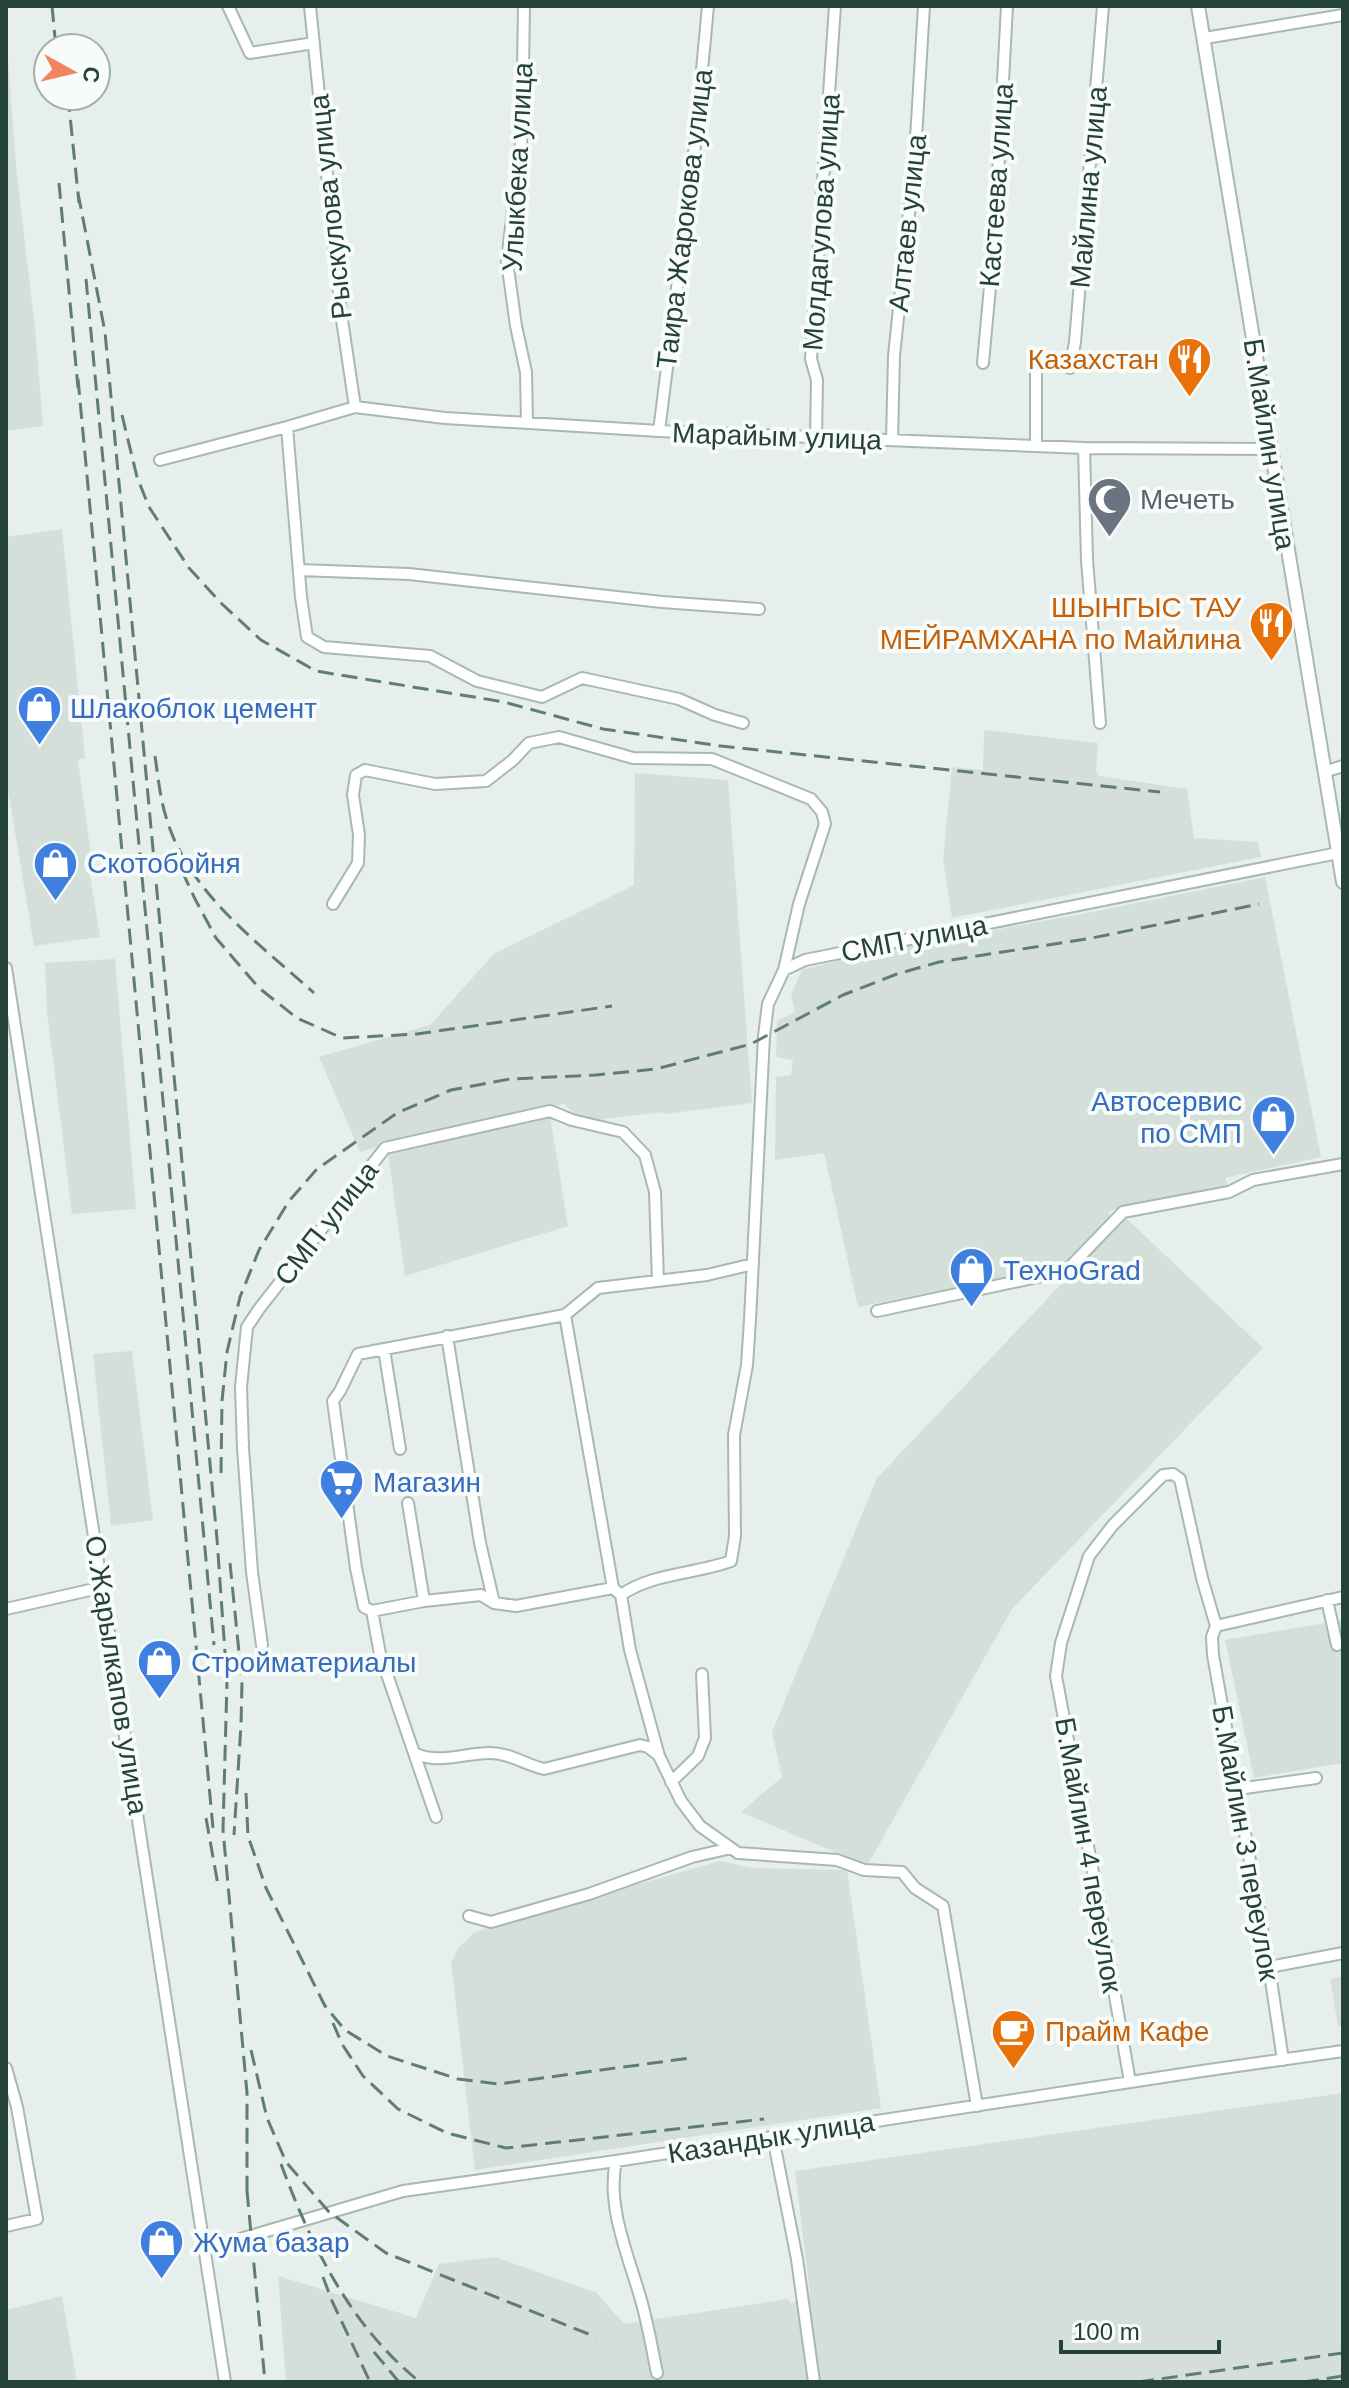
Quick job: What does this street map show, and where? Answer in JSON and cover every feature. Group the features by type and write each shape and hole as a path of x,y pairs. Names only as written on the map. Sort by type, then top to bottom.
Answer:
{"street":[{"path":"228,6 250,53 314,43"},
{"name":"Рыскулова улица","path":"310,6 341,313 355,407"},
{"name":"Улыкбека улица","path":"524,6 522,134 507,261 526,372 527,423"},
{"name":"Таира Жарокова улица","path":"659,431 695,145 708,6"},
{"name":"Молдагулова улица","path":"816,437 817,380 811,359 835,6"},
{"name":"Алтаев улица","path":"892,440 894,356 915,155 924,6"},
{"name":"Кастеева улица","path":"983,363 995,232 1007,6"},
{"name":"Майлина улица","path":"1070,368 1075,342 1103,6"},
{"name":"Б.Майлин улица","path":"1198,6 1343,882"},
{"path":"1205,38 1343,15"},
{"path":"1036,368 1036,446"},
{"name":"Марайым улица","path":"160,460 355,407 445,418 659,431 1084,448 1271,449"},
{"path":"287,427 307,637 324,647 430,656 477,681 542,697 582,678 679,699 743,723"},
{"path":"1084,448 1087,560 1100,723"},
{"path":"299,570 409,574 662,602 759,609"},
{"path":"333,904 358,863 359,835 353,795 356,775 365,770 435,784 486,781 529,743 559,737 633,758 712,759 811,799 822,812 825,824 799,904 784,970 768,1004 764,1036 753,1264 747,1365 734,1435 735,1536 731,1561 617,1592 516,1606 494,1603 481,1595 372,1611 364,1607 333,1401 358,1354 565,1315 598,1288 707,1275 753,1264"},
{"path":"1324,772 1343,766"},
{"name":"СМП улица","path":"784,970 805,960 1338,853"},
{"name":"О.Жарылкапов улица","path":"6,968 225,2382"},
{"name":"СМП улица","path":"262,1645 252,1572 243,1448 241,1387 247,1327 385,1148 550,1111 572,1120 623,1132 645,1155 655,1192 658,1281"},
{"path":"877,1311 1066,1271 1123,1212 1229,1192 1253,1180 1343,1164"},
{"path":"565,1315 617,1592 659,1756 681,1801 700,1826 734,1850"},
{"path":"447,1336 480,1543 494,1603"},
{"path":"384,1349 400,1449"},
{"name":"Б.Майлин 3 переулок","path":"1056,1676 1061,1643 1089,1556 1113,1525 1163,1475 1173,1474 1180,1479 1216,1626 1212,1637 1213,1655 1283,2060"},
{"path":"408,1503 424,1601"},
{"path":"6,1609 103,1587"},
{"path":"1216,1626 1343,1597"},
{"path":"1327,1600 1337,1645"},
{"path":"372,1611 380,1654 436,1817"},
{"path":"671,1782 698,1756 705,1738 702,1674"},
{"name":"Б.Майлин 4 переулок","path":"1056,1676 1130,2082"},
{"path":"414,1753 442,1759 487,1753 510,1755 544,1769 640,1745 659,1756"},
{"path":"1238,1789 1316,1778"},
{"path":"469,1916 491,1922 589,1894 692,1857 734,1850 837,1860 864,1870 902,1872 915,1888 943,1906 977,2106"},
{"path":"1269,1967 1343,1953"},
{"name":"Казандык улица","path":"206,2249 403,2191 1343,2051"},
{"path":"6,2068 17,2107 37,2219 6,2226"},
{"path":"773,2137 797,2259 814,2382"},
{"path":"616,2161 613,2178 620,2231 642,2304 657,2373"}],"shaded area":[{"path":"6,33 16,165 43,426 6,431"},
{"path":"62,529 85,758 78,760 92,862 88,864 100,937 34,946 6,779 6,537"},
{"path":"984,730 1098,743 1096,771 1099,776 1187,789 1194,838 1258,842 1261,857 952,918 943,860 952,767 983,770"},
{"path":"635,773 728,780 752,1103 594,1120 579,1118 564,1104 427,1132 360,1152 319,1057 430,1025 494,954 634,885"},
{"path":"1265,877 1321,1157 1225,1178 1228,1186 1109,1211 1111,1221 1063,1266 858,1307 824,1153 775,1160 776,1077 791,1075 793,1060 776,1057 777,1021 795,1012 791,995 802,970 863,954"},
{"path":"115,959 136,1209 72,1214 47,1011 45,963"},
{"path":"550,1115 568,1226 405,1276 388,1152"},
{"path":"1125,1217 1263,1348 1012,1609 867,1866 741,1812 782,1777 772,1732 877,1478"},
{"path":"132,1351 153,1520 111,1526 93,1354"},
{"path":"1343,1620 1343,1763 1254,1778 1225,1640"},
{"path":"720,1861 753,1868 847,1870 881,2108 475,2170 451,1963 459,1947 474,1933 495,1925"},
{"path":"1343,1976 1343,2025 1338,2026 1330,1979"},
{"path":"1343,2093 1343,2382 286,2382 278,2276 416,2318 439,2264 495,2257 597,2293 624,2324 789,2299 791,2304 810,2294 795,2171"},
{"path":"62,2296 77,2382 6,2382 6,2310"}],"railway":[{"path":"52,6 54,32"},
{"path":"70,112 79,203"},
{"path":"59,183 78,388"},
{"path":"78,193 105,332 217,1539 227,1681 223,1830 247,2093 247,2199"},
{"path":"86,279 214,1645"},
{"path":"78,379 213,1828"},
{"path":"122,415 137,477 149,507 189,568 261,640 316,671 504,702 603,729 721,746 1160,792"},
{"path":"155,756 166,817 176,844 191,870 228,915 314,993"},
{"path":"182,871 216,938 259,988 297,1018 342,1038 417,1034 612,1006"},
{"path":"221,1473 222,1401 227,1352 240,1297 259,1250 289,1201 317,1169 397,1113 451,1090 510,1079 656,1069 751,1044 843,995 939,962 1092,938 1259,904"},
{"path":"230,1563 242,1682 234,1835"},
{"path":"246,1793 248,1836 266,1888 325,2006 345,2030 387,2056 458,2079 498,2084 690,2058"},
{"path":"206,1818 218,1885"},
{"path":"333,2023 342,2044 363,2076 398,2109 447,2133 506,2148 764,2119"},
{"path":"251,2050 267,2118 286,2162 329,2212 386,2253 596,2337"},
{"path":"281,2164 320,2254 353,2310 395,2360 420,2382"},
{"path":"247,2191 265,2382"},
{"path":"323,2277 370,2382"},
{"path":"374,2352 399,2382"},
{"path":"1138,2382 1343,2353"},
{"path":"1303,2382 1343,2376"}],"place":[{"name":"Казахстан","path":"1190,398"},
{"name":"Мечеть","path":"1109,538"},
{"name":"ШЫНГЫС ТАУ МЕЙРАМХАНА по Майлина","path":"1272,662"},
{"name":"Шлакоблок цемент","path":"39,747"},
{"name":"Скотобойня","path":"56,902"},
{"name":"Автосервис по СМП","path":"1273,1156"},
{"name":"ТехноGrad","path":"972,1309"},
{"name":"Магазин","path":"342,1521"},
{"name":"Стройматериалы","path":"160,1701"},
{"name":"Прайм Кафе","path":"1014,2070"},
{"name":"Жума базар","path":"162,2281"}]}
